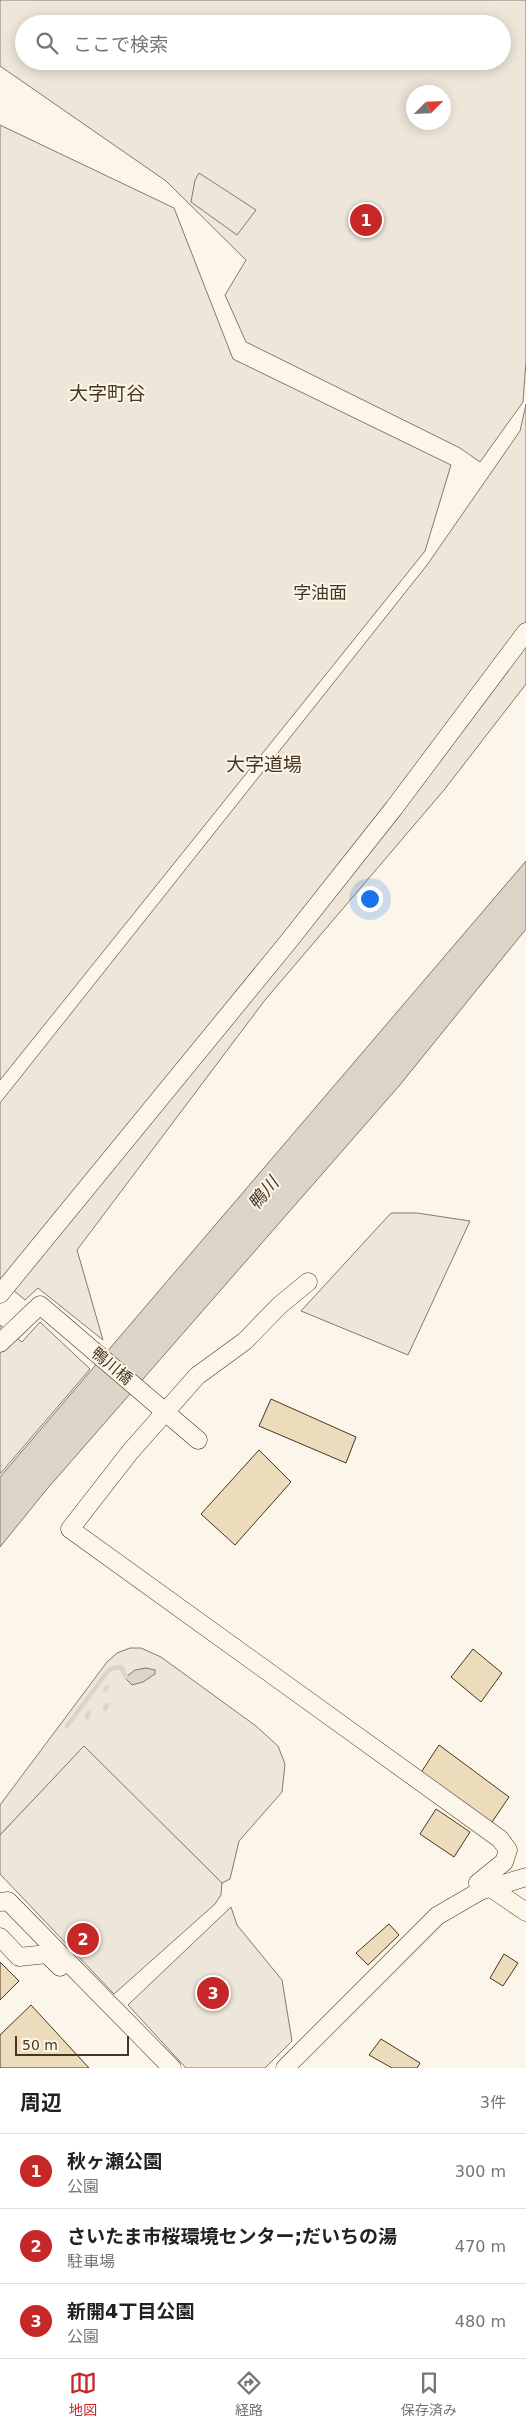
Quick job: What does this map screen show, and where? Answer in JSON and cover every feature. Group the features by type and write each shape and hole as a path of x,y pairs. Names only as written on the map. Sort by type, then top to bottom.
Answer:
{"street":[{"path":"0,1294 294,934 394,808 526,632"},
{"path":"308,1282 280,1305 245,1341 197,1376 130,1452 70,1529 500,1839 508,1850 504,1862 478,1883 485,1889 526,1912"},
{"name":"鴨川橋","path":"0,1343 40,1305 195,1437"},
{"path":"286,2068 437,1916 485,1889 526,1877"},
{"path":"0,1902 8,1901 172,2068"},
{"path":"0,1937 19,1957 47,1954 158,2068"}],"shaded area":[{"path":"0,0 526,0 526,361 523,402 480,462 460,448 246,342 225,295 246,260 166,181 0,66"},
{"path":"0,125 174,208 233,359 451,465 425,551 0,1080"},
{"path":"199,173 256,210 237,235 191,202 195,180"},
{"path":"526,404 526,684 444,790 265,1000 77,1250 103,1340 38,1288 25,1300 0,1279 0,1103 427,565 520,431"},
{"path":"391,1213 417,1213 470,1221 408,1355 301,1311"},
{"path":"40,1322 90,1369 0,1474 0,1325 22,1342"},
{"path":"130,1648 141,1648 161,1657 256,1726 278,1746 285,1764 282,1792 239,1841 230,1879 222,1883 84,1747 0,1835 0,1805 107,1662 117,1653"},
{"path":"84,1746 222,1883 221,1895 215,1904 114,1994 0,1874 0,1835"},
{"path":"231,1907 237,1925 282,1980 292,2041 265,2068 186,2068 128,2005"}],"water":[{"name":"鴨川","path":"526,861 526,929 399,1086 47,1489 0,1547 0,1477"},
{"path":"146,1668 155,1670 155,1674 143,1682 132,1685 126,1679 135,1670"}],"building":[{"path":"271,1399 356,1437 346,1463 259,1426"},
{"path":"259,1450 291,1482 235,1545 201,1514"},
{"path":"473,1649 502,1673 481,1702 451,1677"},
{"path":"439,1745 509,1797 490,1825 420,1774"},
{"path":"436,1809 470,1832 454,1857 420,1834"},
{"path":"389,1924 399,1935 368,1965 356,1953"},
{"path":"504,1954 518,1963 503,1986 490,1978"},
{"path":"0,1962 19,1981 0,2000"},
{"path":"31,2005 89,2068 0,2068 0,2035"},
{"path":"381,2039 420,2063 417,2068 392,2068 369,2055"}],"waterway":[{"path":"67,1726 108,1671 121,1667 126,1677"},
{"path":"105,1709 107,1705"},
{"path":"87,1717 89,1713"}],"place":[{"name":"秋ヶ瀬公園","path":"366,220"},
{"name":"さいたま市桜環境センター;だいちの湯","path":"83,1939"},
{"name":"新開4丁目公園","path":"213,1993"}],"district":[{"name":"大字町谷","path":"107,393"},
{"name":"字油面","path":"320,592"},
{"name":"大字道場","path":"264,764"}]}
